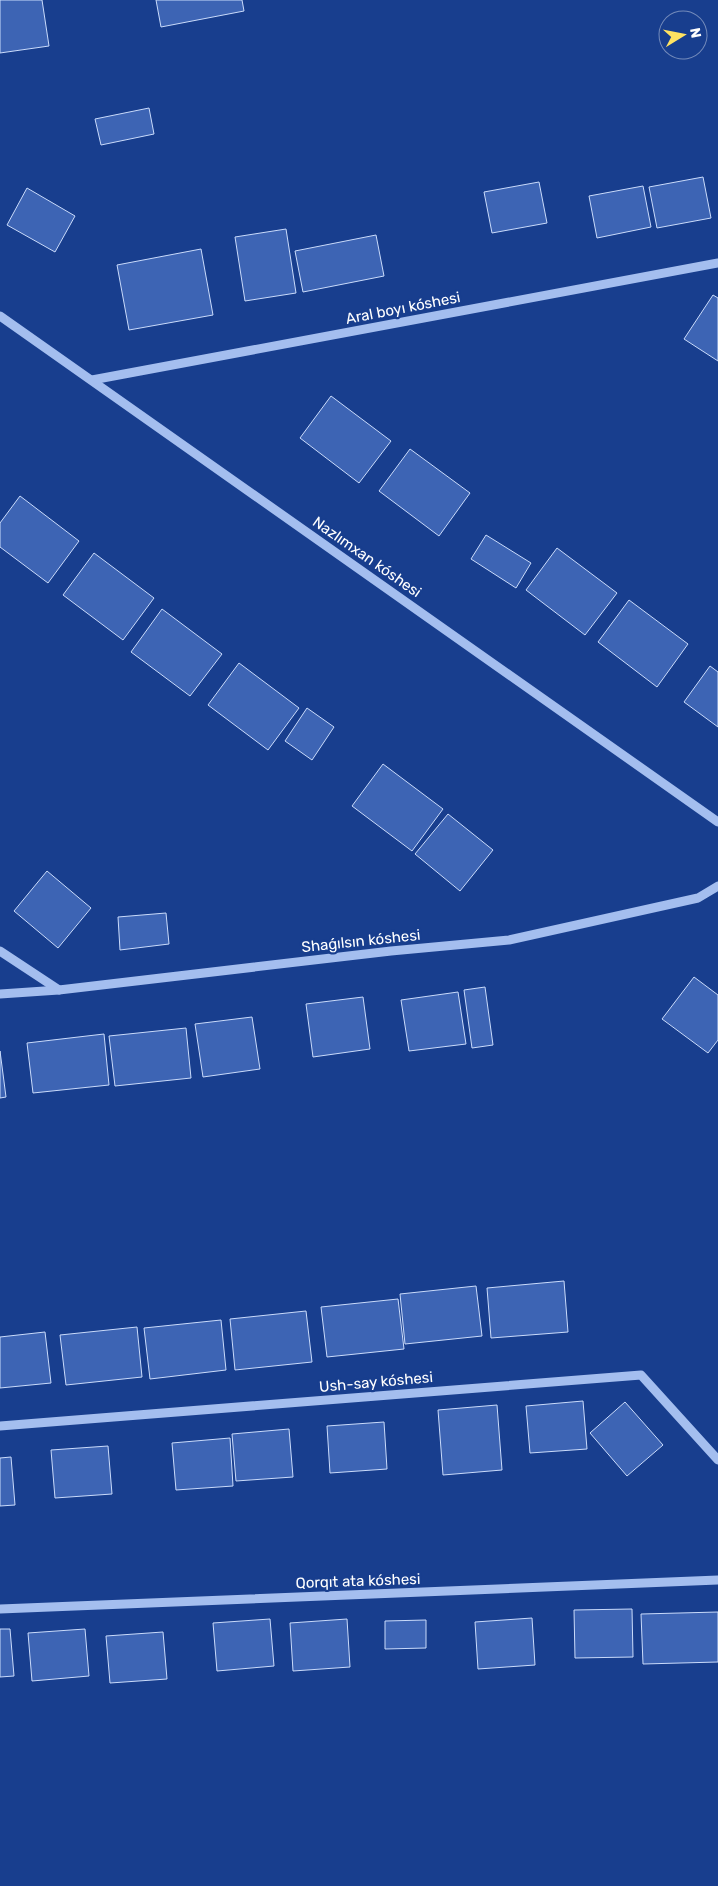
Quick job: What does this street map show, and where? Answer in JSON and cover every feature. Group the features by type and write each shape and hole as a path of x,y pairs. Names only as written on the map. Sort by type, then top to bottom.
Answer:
{"street":[{"name":"Aral boyı kóshesi","path":"92,380 718,263"},
{"name":"Nazlımxan kóshesi","path":"0,316 718,822"},
{"name":"Shaǵılsın kóshesi","path":"0,994 59,990 509,940 698,898 718,886"},
{"path":"0,951 59,990"},
{"name":"Ush-say kóshesi","path":"0,1426 641,1375 718,1460"},
{"name":"Qorqıt ata kóshesi","path":"0,1609 718,1580"}],"building":[{"path":"0,0 42,0 49,46 0,53"},
{"path":"156,0 242,0 244,11 161,27"},
{"path":"149,108 154,134 101,145 95,119"},
{"path":"703,177 711,218 657,228 649,187"},
{"path":"539,182 547,223 492,233 484,192"},
{"path":"643,186 651,227 597,238 589,196"},
{"path":"27,188 75,216 55,252 7,225"},
{"path":"286,229 296,293 245,301 235,237"},
{"path":"376,235 384,276 303,292 295,251"},
{"path":"201,249 213,315 129,330 117,265"},
{"path":"713,295 718,298 718,361 684,339"},
{"path":"331,396 391,441 359,483 300,438"},
{"path":"410,449 470,493 439,536 379,491"},
{"path":"20,496 79,541 48,583 0,547 0,523"},
{"path":"486,535 531,563 516,588 471,559"},
{"path":"557,548 617,593 585,635 526,590"},
{"path":"94,553 154,598 123,640 63,595"},
{"path":"629,600 688,644 657,687 598,642"},
{"path":"162,609 222,654 190,696 131,652"},
{"path":"239,663 299,708 268,750 208,705"},
{"path":"710,666 718,672 718,727 684,702"},
{"path":"307,708 334,727 312,760 285,741"},
{"path":"383,764 443,809 412,851 352,806"},
{"path":"448,814 493,850 460,891 415,854"},
{"path":"47,871 91,908 58,948 14,911"},
{"path":"166,913 169,944 120,950 118,917"},
{"path":"694,977 718,995 718,1040 708,1053 662,1019"},
{"path":"485,987 493,1045 472,1048 464,990"},
{"path":"458,992 466,1044 409,1051 401,1000"},
{"path":"363,997 370,1049 313,1057 306,1004"},
{"path":"252,1017 260,1069 203,1077 195,1024"},
{"path":"186,1028 191,1078 115,1086 109,1036"},
{"path":"104,1034 109,1085 33,1093 27,1043"},
{"path":"0,1051 6,1097 0,1098"},
{"path":"564,1281 568,1332 491,1338 487,1288"},
{"path":"476,1286 482,1336 405,1344 400,1294"},
{"path":"398,1299 404,1349 327,1357 321,1307"},
{"path":"306,1311 312,1362 235,1370 230,1319"},
{"path":"221,1320 226,1370 150,1379 144,1328"},
{"path":"137,1327 142,1377 66,1385 60,1335"},
{"path":"45,1332 51,1383 0,1388 0,1337"},
{"path":"583,1401 587,1449 530,1453 526,1406"},
{"path":"625,1402 663,1445 627,1476 590,1433"},
{"path":"497,1405 502,1470 443,1475 438,1410"},
{"path":"384,1422 387,1469 330,1473 327,1426"},
{"path":"289,1429 293,1477 236,1481 232,1434"},
{"path":"230,1438 233,1486 176,1490 172,1443"},
{"path":"108,1446 112,1494 55,1498 51,1450"},
{"path":"11,1457 15,1505 0,1506 0,1458"},
{"path":"632,1609 633,1657 575,1658 574,1610"},
{"path":"718,1612 718,1662 643,1664 641,1614"},
{"path":"532,1618 535,1665 478,1669 475,1622"},
{"path":"270,1619 274,1666 217,1671 213,1623"},
{"path":"347,1619 350,1667 293,1671 290,1623"},
{"path":"426,1620 426,1648 385,1649 385,1621"},
{"path":"0,1629 10,1629 14,1676 0,1677"},
{"path":"85,1629 89,1676 32,1681 28,1633"},
{"path":"163,1632 167,1679 110,1683 106,1636"}]}
